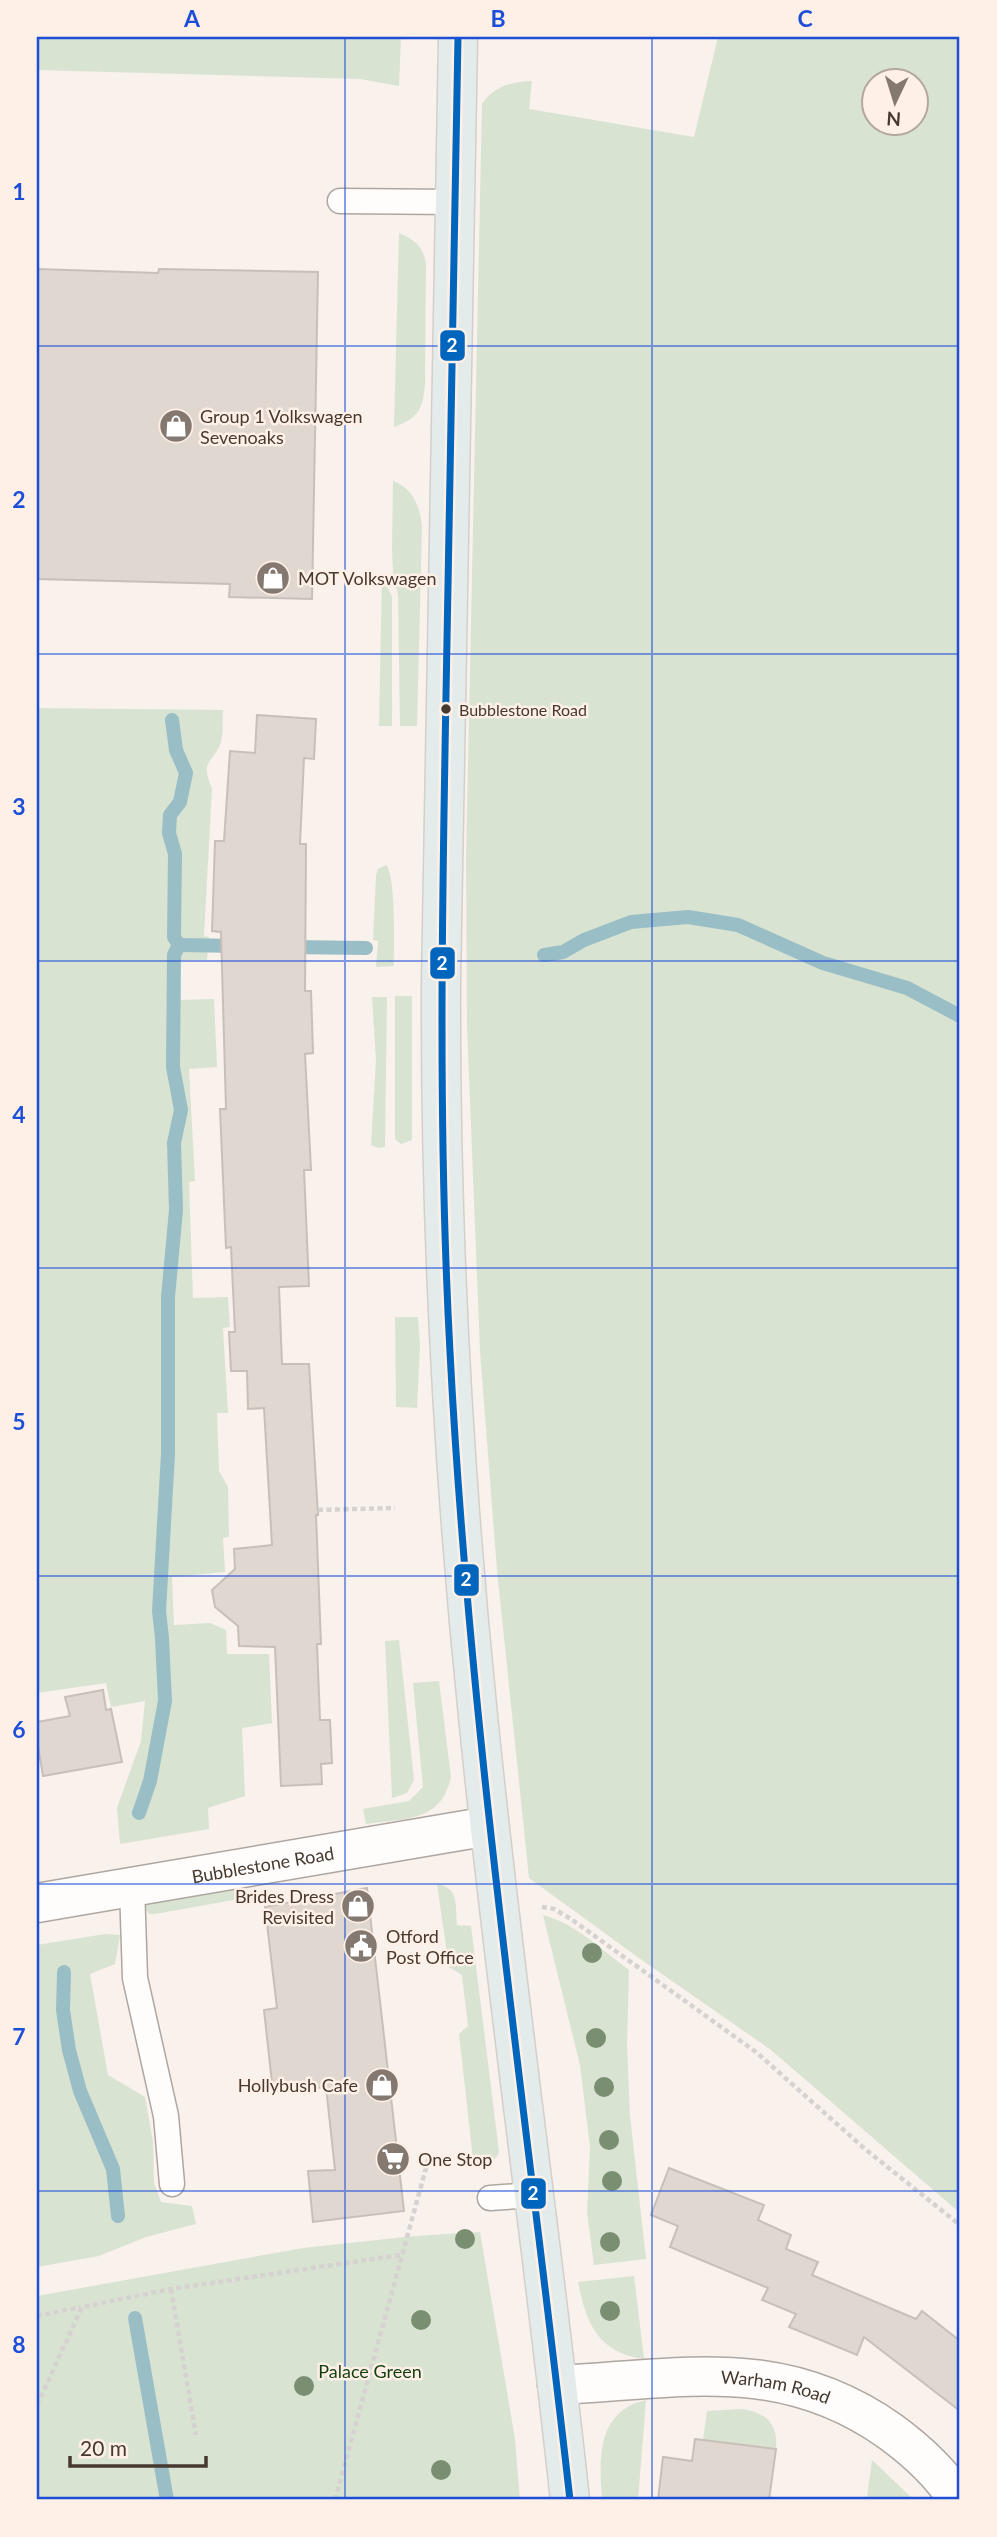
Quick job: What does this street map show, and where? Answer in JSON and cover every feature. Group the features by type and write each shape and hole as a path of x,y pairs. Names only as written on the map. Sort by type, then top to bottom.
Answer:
{"main road":[{"path":"458,37 442,878 440,1093 443,1223 460,1526 489,1826 570,2500"}],"street":[{"name":"Bubblestone Road","path":"37,1903 489,1826"},
{"name":"Warham Road","path":"557,2385 718,2376 771,2380 817,2392 858,2411 897,2437 933,2469 958,2500"}],"lane":[{"path":"340,201 456,202"},
{"path":"132,1887 135,1978 166,2116 172,2184"},
{"path":"490,2198 534,2195"}],"path":[{"path":"318,1510 395,1508"},
{"path":"534,1906 554,1909 571,1919 756,2052 865,2149 960,2225"},
{"path":"335,2500 429,2157"},
{"path":"37,2316 171,2289 400,2255"},
{"path":"171,2289 196,2435"},
{"path":"37,2405 82,2307"}],"green space":[{"path":"37,37 401,37 399,86 360,79 37,70"},
{"path":"718,37 960,37 960,2213 771,2050 529,1878 497,1570 480,1351 467,1026 466,858 482,104 492,93 504,86 532,81 529,109 694,137"},
{"path":"399,233 417,244 426,264 425,384 418,411 409,420 394,427"},
{"path":"393,481 406,489 415,500 422,527 417,726 400,726 398,595 392,550"},
{"path":"382,575 392,597 392,726 379,726"},
{"path":"37,708 223,710 221,741 207,768 212,788 204,936 209,937 207,960 180,960 181,1000 214,999 217,1067 189,1069 195,1181 189,1182 193,1298 228,1297 230,1327 223,1328 228,1413 217,1413 219,1471 228,1487 229,1537 223,1538 225,1572 172,1577 174,1625 210,1623 226,1630 227,1654 269,1654 272,1723 242,1728 245,1796 208,1808 209,1829 120,1844 117,1808 141,1741 145,1701 111,1707 106,1683 37,1693"},
{"path":"386,865 393,897 394,966 376,967 378,941 373,940 376,875 378,869"},
{"path":"395,996 412,996 412,1140 401,1144 395,1139"},
{"path":"372,997 387,997 385,1147 378,1148 371,1145 376,1060"},
{"path":"395,1317 418,1317 420,1346 417,1408 396,1407"},
{"path":"399,1640 414,1780 407,1793 392,1798 385,1641"},
{"path":"439,1681 451,1777 446,1792 430,1811 407,1819 366,1824 363,1809 409,1801 423,1787 413,1683"},
{"path":"437,1884 450,1889 453,1894 457,1925 471,1926 499,2152 496,2158 488,2163 478,2163 473,2159 459,2034 468,2026 462,1975 449,1967"},
{"path":"243,1886 243,1894 239,1899 155,1914 149,1914 142,1903"},
{"path":"543,1915 577,1931 629,1970 627,2044 630,2116 646,2259 594,2265 587,2212 590,2147 580,2065"},
{"path":"105,1934 120,1935 115,1964 90,1974 108,2075 145,2097 153,2142 154,2183 161,2202 192,2206 196,2224 146,2237 99,2256 37,2267 37,1945"},
{"name":"Palace Green","path":"480,2232 515,2439 520,2500 37,2500 37,2296 303,2248"},
{"path":"634,2276 644,2359 615,2350 597,2334 585,2310 578,2282"},
{"path":"646,2400 638,2500 602,2500 601,2454 609,2426 630,2406"},
{"path":"742,2409 758,2413 769,2421 775,2433 776,2449 703,2440 707,2411"},
{"path":"872,2460 914,2500 867,2497"}],"building":[{"name":"Group 1 Volkswagen Sevenoaks","path":"37,269 158,273 159,269 318,272 312,599 229,597 230,584 37,579"},
{"path":"257,715 316,719 314,759 304,758 300,844 306,844 305,991 311,991 313,1053 305,1054 311,1170 304,1170 309,1286 279,1287 282,1364 309,1364 318,1515 321,1644 317,1644 320,1720 330,1720 332,1763 321,1764 322,1784 281,1786 275,1647 239,1646 238,1626 215,1607 212,1590 235,1569 234,1549 272,1545 264,1408 248,1409 247,1371 231,1371 229,1332 235,1332 231,1247 226,1248 220,1109 226,1109 221,932 212,931 215,841 224,841 230,751 255,753"},
{"path":"103,1690 106,1710 111,1709 122,1762 43,1776 37,1722 70,1716 65,1697"},
{"path":"367,1888 404,2211 313,2222 308,2171 335,2170 326,2087 273,2092 264,2010 277,2008 265,1907"},
{"path":"669,2168 764,2205 758,2220 791,2235 786,2249 818,2262 812,2275 916,2319 922,2311 960,2341 960,2411 864,2337 857,2355 789,2327 796,2314 762,2300 768,2288 670,2247 678,2226 651,2215"},
{"path":"695,2439 776,2449 769,2500 658,2500 663,2457 692,2461"}],"waterway":[{"path":"172,720 176,750 186,773 180,802 170,815 169,833 175,854 174,937 179,945"},
{"path":"544,955 563,952 584,940 631,922 688,917 738,925 823,963 907,988 960,1016"},
{"path":"179,945 240,946"},
{"path":"139,1813 150,1781 165,1701 159,1611 168,1454 168,1297 176,1210 174,1143 181,1110 173,1067 174,955 179,945"},
{"path":"289,947 366,948"},
{"path":"64,1972 63,2010 69,2050 80,2091 113,2169 118,2216"},
{"path":"135,2318 167,2500"}],"transit line":[{"name":"2","path":"458,37 442,941 446,1270 459,1496 485,1784 570,2500"}],"place":[{"name":"Group 1 Volkswagen Sevenoaks","path":"176,426"},
{"name":"MOT Volkswagen","path":"273,578"},
{"name":"Bubblestone Road","path":"446,709"},
{"name":"Brides Dress Revisited","path":"358,1906"},
{"name":"Otford Post Office","path":"361,1946"},
{"name":"Hollybush Cafe","path":"382,2085"},
{"name":"One Stop","path":"393,2159"}]}
